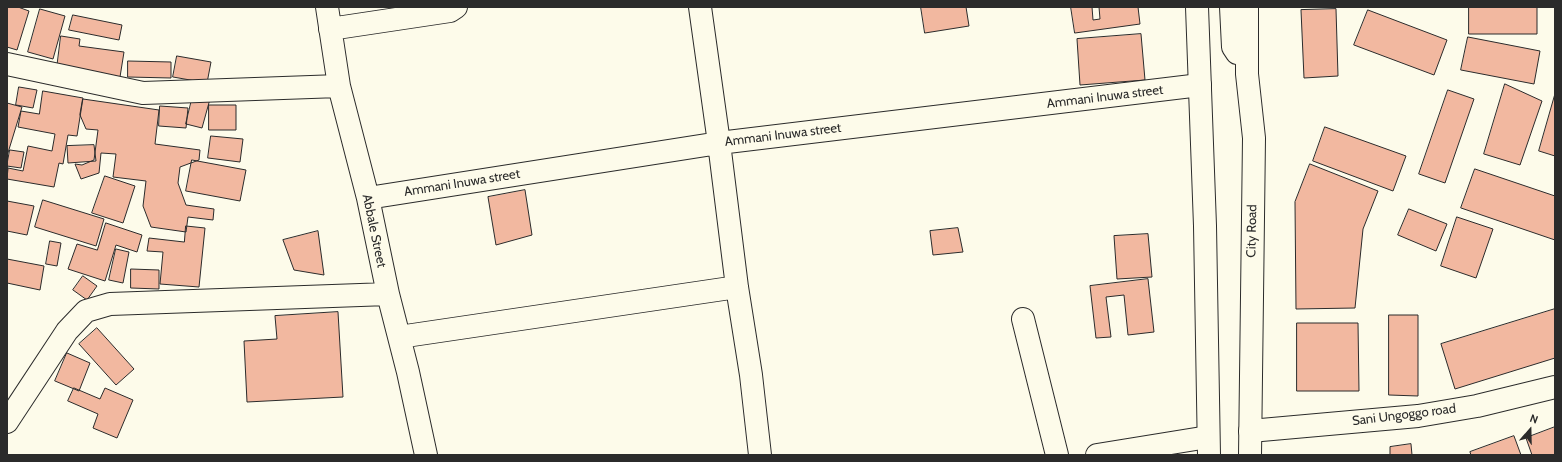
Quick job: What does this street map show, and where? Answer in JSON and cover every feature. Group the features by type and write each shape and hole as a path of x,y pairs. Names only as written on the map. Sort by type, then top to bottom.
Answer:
{"main road":[{"name":"Abbale Street","path":"326,7 339,86 368,198 388,294 408,372 426,455"},
{"path":"330,29 450,11 456,7"},
{"path":"700,7 737,287 751,374 760,455"},
{"path":"1097,455 1209,446 1205,226 1197,7"},
{"name":"City Road","path":"1237,11 1247,74 1254,138 1250,455"},
{"path":"7,64 143,93 339,86"},
{"name":"Ammani Inuwa street","path":"368,198 719,143 1200,85"},
{"path":"399,337 737,287"},
{"path":"7,422 68,331 86,311 110,304 388,294"},
{"path":"1023,319 1057,455"},
{"name":"Sani Ungoggo road","path":"1250,431 1418,416 1477,406 1555,387"}],"building":[{"path":"7,7 18,7 29,11 17,50 7,47"},
{"path":"921,7 966,7 969,26 925,33"},
{"path":"1071,7 1092,7 1093,20 1100,19 1099,7 1138,7 1140,24 1075,33"},
{"path":"1469,7 1537,7 1537,34 1469,34"},
{"path":"40,9 65,16 53,59 28,52"},
{"path":"1336,9 1338,76 1304,78 1301,10"},
{"path":"1368,10 1447,40 1434,75 1354,45"},
{"path":"73,15 122,25 119,40 69,30"},
{"path":"1141,34 1145,80 1080,85 1077,39"},
{"path":"61,36 80,39 79,46 124,52 120,77 57,68"},
{"path":"1468,37 1540,51 1534,84 1461,70"},
{"path":"177,56 211,62 207,83 173,77"},
{"path":"128,61 171,62 171,78 128,77"},
{"path":"1505,84 1542,101 1520,165 1484,154"},
{"path":"19,87 37,90 33,108 16,105"},
{"path":"1448,90 1474,99 1445,183 1419,174"},
{"path":"43,91 83,98 77,136 68,135 63,164 59,163 54,187 7,179 8,168 23,171 28,146 52,151 55,134 18,127 21,111 39,114"},
{"path":"1555,94 1555,156 1539,151"},
{"path":"193,95 210,99 202,128 186,124"},
{"path":"83,99 159,110 155,144 200,150 199,160 180,167 178,183 186,205 214,209 213,220 188,217 186,232 151,227 143,206 146,181 113,177 116,154 101,153 99,173 81,179 75,164 82,165 94,160 98,130 86,129 80,115"},
{"path":"7,103 22,107 7,156"},
{"path":"209,105 236,105 236,130 209,130"},
{"path":"160,106 188,108 186,128 159,126"},
{"path":"1325,127 1406,156 1393,191 1313,161"},
{"path":"211,136 243,139 240,162 208,158"},
{"path":"94,145 96,161 68,163 67,146"},
{"path":"10,150 24,152 21,168 7,166"},
{"path":"192,160 246,170 240,201 186,191"},
{"path":"1310,164 1378,191 1363,229 1355,308 1296,309 1295,202"},
{"path":"1475,169 1555,196 1555,240 1461,208"},
{"path":"105,176 135,186 123,223 92,213"},
{"path":"525,190 532,235 496,245 488,197"},
{"path":"43,200 104,219 96,246 35,227"},
{"path":"7,201 34,206 27,235 7,231"},
{"path":"1409,209 1447,224 1436,251 1398,235"},
{"path":"1457,217 1493,229 1476,278 1441,266"},
{"path":"106,223 142,235 137,252 116,245 105,281 68,269 77,244 97,250"},
{"path":"186,226 205,228 199,287 160,284 163,252 147,251 149,238 184,242"},
{"path":"958,228 963,252 933,255 930,231"},
{"path":"318,231 324,275 294,270 283,240"},
{"path":"1148,234 1152,277 1117,279 1114,236"},
{"path":"50,241 61,243 57,266 46,264"},
{"path":"116,249 129,252 123,283 109,280"},
{"path":"7,259 44,266 40,290 7,283"},
{"path":"131,269 159,270 159,289 131,288"},
{"path":"83,276 97,286 87,300 73,290"},
{"path":"1148,279 1154,332 1128,335 1124,295 1106,297 1111,337 1096,338 1090,286"},
{"path":"1555,309 1555,358 1455,389 1441,344"},
{"path":"338,312 343,397 247,402 244,341 277,339 275,316"},
{"path":"1389,315 1418,315 1418,396 1389,395"},
{"path":"1297,323 1358,323 1359,391 1297,391"},
{"path":"97,328 134,369 116,385 79,344"},
{"path":"67,353 90,363 79,391 55,381"},
{"path":"74,388 100,399 105,388 133,400 117,438 93,428 98,414 68,401"},
{"path":"1555,427 1555,455 1532,455 1526,438"},
{"path":"1514,436 1521,455 1471,455 1470,452"},
{"path":"1411,444 1412,455 1390,455 1390,447"}]}
